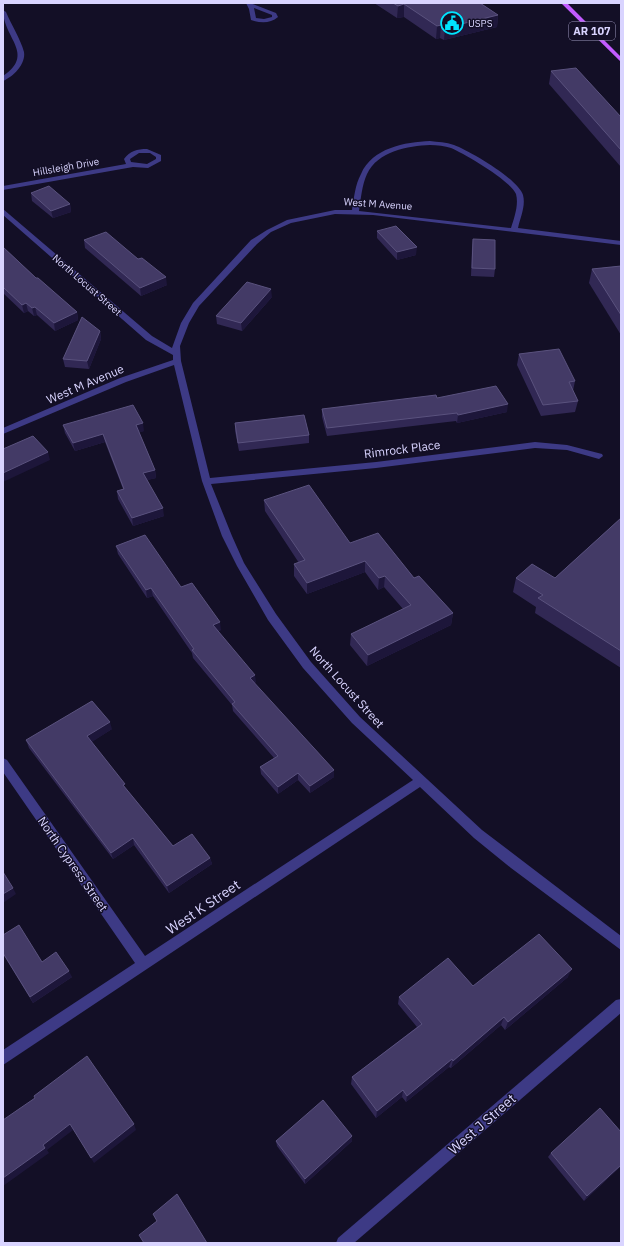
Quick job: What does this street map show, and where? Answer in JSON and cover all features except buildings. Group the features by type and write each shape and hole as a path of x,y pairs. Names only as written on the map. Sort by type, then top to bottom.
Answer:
{"main road":[{"name":"AR 107","path":"564,3 621,60"}],"street":[{"path":"247,3 270,11 275,17 268,20 255,20 247,3"},
{"path":"3,12 21,52 21,60 13,72 3,79"},
{"path":"355,212 360,184 367,168 373,161 398,148 413,144 437,143 451,146 464,152 513,184 520,194 514,230"},
{"name":"Hillsleigh Drive","path":"3,188 133,165"},
{"name":"North Locust Street","path":"3,211 149,338 176,357 206,481 227,536 240,564 306,665 356,720 478,834 515,864 621,944"},
{"name":"West M Avenue","path":"3,431 176,357 176,346 181,333 196,305 254,242 269,231 289,221 310,216 355,212 621,243"},
{"name":"Rimrock Place","path":"206,481 376,465 535,445 556,445 577,448 599,456"},
{"name":"North Cypress Street","path":"3,763 144,965"},
{"name":"West K Street","path":"3,1058 420,781"},
{"name":"West J Street","path":"343,1243 621,1004"}],"place":[{"name":"USPS","path":"452,23"}]}
